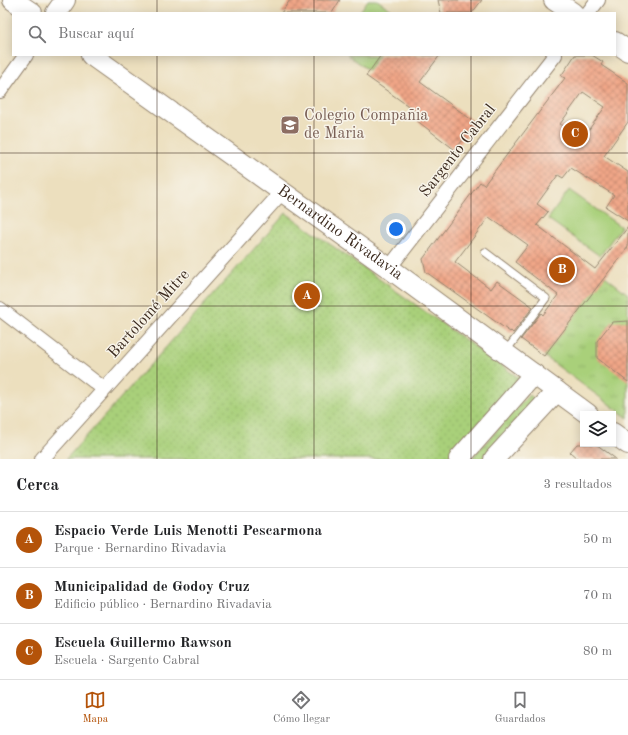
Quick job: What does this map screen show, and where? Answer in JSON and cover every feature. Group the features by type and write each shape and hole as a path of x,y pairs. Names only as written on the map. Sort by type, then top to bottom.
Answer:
{"main road":[{"path":"13,0 31,12"},
{"path":"57,12 66,0"},
{"path":"554,0 571,12"},
{"path":"616,43 628,51"},
{"name":"Bernardino Rivadavia","path":"91,56 388,268 584,411"},
{"path":"459,459 534,374"},
{"path":"494,459 557,391"},
{"path":"616,434 628,444"}],"street":[{"path":"589,12 598,0"},
{"path":"0,91 25,56"},
{"name":"Sargento Cabral","path":"388,268 554,56"},
{"name":"Bartolomé Mitre","path":"42,459 282,192"},
{"path":"0,309 104,389"}],"lane":[{"path":"486,252 546,298 504,353"}],"green space":[{"path":"368,0 377,0 395,12 360,12"},
{"path":"348,56 378,56 368,70"},
{"path":"569,190 621,227 600,256 548,219"},
{"path":"286,213 519,378 446,459 66,459"},
{"path":"605,276 628,294 628,418 544,356"},
{"path":"529,395 536,400 482,459 471,459"}],"building":[{"path":"290,0 340,0 333,12 282,12"},
{"path":"438,0 482,0 473,12 441,12"},
{"path":"380,56 439,56 420,82 476,123 455,150 416,120 421,115 366,76"},
{"path":"574,56 594,56 603,62 601,65 628,83 628,122 604,156 628,172 628,221 606,207 614,195 571,168 563,178 558,175 537,204 548,212 537,225 595,269 628,227 628,247 544,356 521,339 541,313 543,315 558,295 515,262 528,245 489,217 455,262 491,289 497,281 533,307 513,333 426,272 423,259 480,182 484,185 565,78 561,76","holes":["583,92 605,107 582,139 560,124"]},
{"path":"628,321 628,382 597,358 597,341 612,322"},
{"path":"577,444 580,444 580,447 600,447 616,459 578,459 570,452"}],"place":[{"name":"Colegio Compañia de Maria","path":"290,125"},
{"name":"Escuela Guillermo Rawson","path":"575,134"},
{"name":"Municipalidad de Godoy Cruz","path":"562,270"},
{"name":"Espacio Verde Luis Menotti Pescarmona","path":"307,296"}]}
